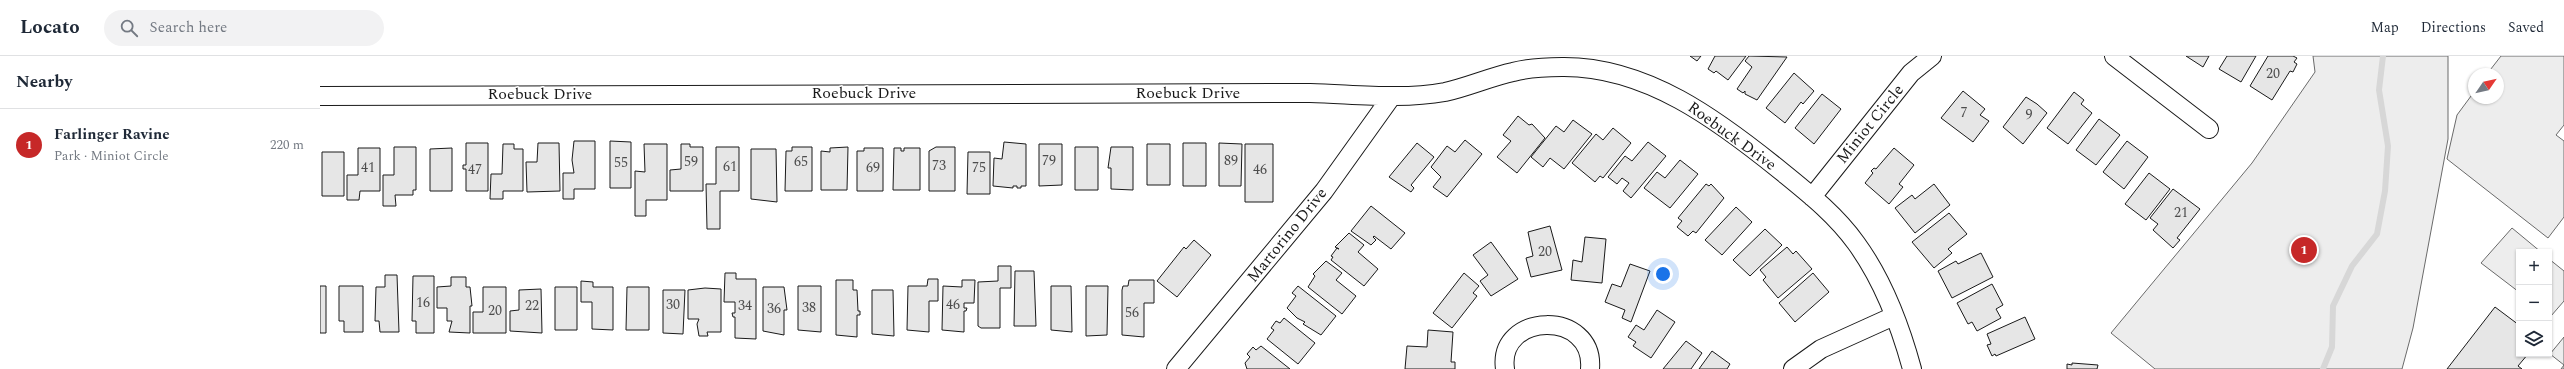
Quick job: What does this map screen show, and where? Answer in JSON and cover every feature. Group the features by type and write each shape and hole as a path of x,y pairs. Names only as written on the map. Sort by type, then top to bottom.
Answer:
{"street":[{"name":"Miniot Circle","path":"1812,197 1911,73 1932,56"},
{"path":"2114,56 2209,129"},
{"name":"Roebuck Drive","path":"320,96 1310,93 1392,96 1444,92 1515,71 1562,67 1597,70 1617,75 1688,103 1731,132 1837,218 1857,243 1873,268 1894,316 1912,369"},
{"name":"Martorino Drive","path":"1176,369 1324,191 1392,96"},
{"path":"1793,369 1821,349 1894,316"},
{"path":"1505,369 1507,351 1514,339 1525,330 1539,324 1553,324 1567,328 1579,337 1587,349 1590,369"}],"shaded area":[{"path":"2313,56 2448,56 2448,139 2413,328 2402,369 2155,369 2111,333 2252,163 2315,72"},
{"path":"2501,56 2564,56 2564,125 2556,135 2564,141 2564,217 2548,238 2447,159 2457,115 2468,100 2468,104 2504,104 2504,68 2492,68"},
{"path":"2512,228 2537,249 2516,249 2516,290 2481,263"},
{"path":"2552,261 2564,271 2564,301 2552,315"},
{"path":"2564,337 2564,365 2552,356 2552,352"}],"building":[{"path":"1690,56 1701,56 1697,61"},
{"path":"1715,56 1746,56 1728,80 1716,71 1714,73 1708,69"},
{"path":"1749,56 1787,57 1757,100 1745,94 1745,91 1743,93 1737,89 1752,67 1745,61"},
{"path":"2186,56 2209,56 2203,67"},
{"path":"2227,56 2256,56 2241,82 2219,69"},
{"path":"2268,56 2293,56 2297,58 2294,62 2297,64 2293,72 2290,71 2272,100 2250,86"},
{"path":"1794,73 1814,91 1803,104 1801,102 1785,123 1766,108"},
{"path":"1963,91 1985,109 1980,115 1989,121 1973,142 1941,118"},
{"path":"2074,92 2084,100 2081,104 2092,113 2068,144 2047,128"},
{"path":"1822,94 1841,109 1814,144 1795,128"},
{"path":"2026,97 2047,113 2023,144 2003,127"},
{"path":"1518,116 1529,125 1532,124 1545,138 1517,173 1497,157 1511,141 1503,135"},
{"path":"2099,119 2120,135 2096,165 2076,150"},
{"path":"1573,120 1592,134 1564,169 1550,158 1543,167 1531,157 1556,126 1564,132"},
{"path":"1613,128 1631,143 1603,178 1600,176 1595,182 1572,163 1596,134 1603,140"},
{"path":"1465,140 1482,154 1447,197 1433,187 1441,177 1431,167 1447,146 1455,152"},
{"path":"574,141 595,141 595,189 574,189 574,199 563,199 563,173 574,173 572,160"},
{"path":"610,141 631,142 631,188 610,188"},
{"path":"2127,141 2148,157 2124,189 2103,172"},
{"path":"1004,142 1026,144 1026,186 1017,188 1017,186 1013,186 1013,188 993,186 994,158 1002,159"},
{"path":"1648,142 1666,156 1631,198 1623,191 1629,183 1622,178 1617,184 1608,177 1625,156 1632,161"},
{"path":"466,143 488,143 488,191 466,191 466,169 463,169 463,165 466,165"},
{"path":"538,143 559,143 560,191 527,192 526,162 537,162"},
{"path":"1183,143 1206,143 1206,186 1183,186"},
{"path":"1219,143 1242,144 1241,186 1219,186"},
{"path":"1417,143 1434,157 1411,185 1414,188 1411,192 1389,177"},
{"path":"503,144 514,144 514,149 523,149 523,191 503,191 503,199 490,199 491,174 502,174"},
{"path":"644,144 667,144 667,200 646,200 646,216 635,216 635,171 645,172"},
{"path":"681,144 690,144 690,147 703,147 703,191 670,191 670,170 681,169"},
{"path":"1039,144 1062,144 1062,185 1039,186"},
{"path":"1147,144 1170,144 1170,185 1147,185"},
{"path":"1245,144 1273,144 1273,202 1245,202"},
{"path":"394,147 416,147 416,190 413,190 413,195 395,195 396,206 383,206 383,175 394,175"},
{"path":"716,147 739,147 739,191 720,191 720,229 707,229 706,184 716,184"},
{"path":"792,147 812,147 812,191 785,191 786,151 792,151"},
{"path":"848,147 847,190 821,190 821,151 830,152 830,148"},
{"path":"936,147 955,147 955,191 929,191 929,151"},
{"path":"1075,147 1098,147 1098,190 1075,190"},
{"path":"1111,147 1133,147 1133,190 1111,189 1111,168 1108,168"},
{"path":"358,148 380,148 380,191 360,191 359,200 347,200 347,175 358,175"},
{"path":"452,148 452,191 430,191 430,149"},
{"path":"864,148 883,148 883,191 857,191 857,151 864,151"},
{"path":"894,148 901,148 901,151 904,151 904,148 920,148 920,190 893,190"},
{"path":"1894,148 1914,165 1899,184 1903,187 1889,204 1865,183 1873,173 1871,171 1874,168 1876,169"},
{"path":"751,149 776,149 777,202 751,199"},
{"path":"322,152 344,152 344,196 322,196"},
{"path":"968,152 990,152 990,194 967,194"},
{"path":"1680,160 1698,174 1670,208 1644,188 1657,172 1665,178"},
{"path":"2149,173 2170,189 2146,220 2125,204"},
{"path":"1706,184 1709,186 1711,184 1724,198 1696,233 1693,231 1688,236 1677,227 1682,221 1678,218"},
{"path":"1934,184 1950,205 1915,233 1895,208 1912,195 1915,199"},
{"path":"2173,189 2200,209 2177,238 2180,240 2173,248 2153,230 2158,224 2150,218"},
{"path":"1371,206 1405,233 1391,249 1374,236 1373,237 1376,240 1371,245 1351,231"},
{"path":"1736,207 1752,222 1722,255 1705,240"},
{"path":"1949,213 1967,234 1948,249 1952,253 1934,268 1912,242"},
{"path":"1550,226 1562,270 1531,277 1526,258 1533,256 1528,232"},
{"path":"1765,229 1782,245 1750,276 1733,260"},
{"path":"1349,233 1364,245 1358,252 1378,269 1364,286 1331,260 1333,257 1331,256 1337,248 1335,247"},
{"path":"1585,237 1606,239 1602,283 1571,280 1573,260 1582,262"},
{"path":"1194,240 1211,255 1177,297 1157,281 1184,247 1186,249"},
{"path":"1491,242 1518,279 1491,296 1480,281 1488,275 1473,255"},
{"path":"1787,247 1793,254 1796,251 1812,269 1778,298 1763,280 1766,277 1760,270"},
{"path":"1981,253 1993,277 1952,298 1938,271 1956,261 1958,264"},
{"path":"1326,261 1342,273 1336,280 1356,296 1342,314 1308,287 1315,276 1313,274"},
{"path":"1630,264 1650,271 1631,322 1622,318 1625,310 1605,302 1612,284 1621,287"},
{"path":"998,266 1011,266 1011,288 1000,288 1000,328 981,328 978,326 978,282 998,281"},
{"path":"1015,271 1034,271 1036,326 1014,326"},
{"path":"725,273 736,273 736,279 756,279 756,339 735,338 735,317 733,317 732,313 735,313 735,302 724,302"},
{"path":"1464,273 1479,286 1473,293 1477,296 1452,328 1433,313"},
{"path":"1813,273 1829,292 1795,322 1779,303"},
{"path":"385,275 397,275 399,332 380,332 379,321 375,321 376,287 385,287"},
{"path":"413,276 434,276 434,333 416,333 416,321 412,321"},
{"path":"451,277 466,277 466,287 470,287 472,306 470,306 470,333 449,332 452,321 447,321 447,308 437,308 437,287 451,286"},
{"path":"928,279 938,279 938,301 929,301 929,332 907,330 908,286 927,286"},
{"path":"836,280 853,280 853,290 857,290 858,311 860,311 860,315 857,315 857,337 836,335"},
{"path":"962,280 975,280 974,303 964,303 964,308 967,308 966,311 964,311 964,332 942,330 943,286 962,287"},
{"path":"1129,280 1154,280 1154,303 1144,303 1144,337 1122,335 1122,290 1123,286 1128,286"},
{"path":"581,281 593,282 593,287 613,287 613,330 592,329 592,302 581,302"},
{"path":"1992,284 2003,305 1996,309 2001,318 1977,331 1972,322 1968,324 1957,303"},
{"path":"320,286 326,286 326,333 320,333"},
{"path":"339,286 363,286 363,332 344,332 344,321 339,321"},
{"path":"798,286 821,286 821,332 798,330"},
{"path":"1051,286 1071,286 1072,332 1051,330"},
{"path":"1086,286 1108,286 1107,335 1086,336"},
{"path":"1298,286 1336,316 1321,335 1303,324 1305,322 1297,318 1287,308 1296,296 1292,293"},
{"path":"483,287 506,287 506,333 473,333 473,312 483,312"},
{"path":"555,287 577,287 577,330 555,330"},
{"path":"627,287 649,287 649,330 626,330"},
{"path":"763,287 784,287 787,310 784,310 784,335 763,331"},
{"path":"705,288 721,289 721,332 707,332 708,336 699,336 697,324 699,319 688,319 688,290"},
{"path":"541,289 542,333 510,331 510,311 519,310 519,290"},
{"path":"663,290 685,290 683,334 663,333"},
{"path":"872,290 893,290 894,336 872,334"},
{"path":"2495,307 2516,323 2516,357 2526,357 2518,366 2522,369 2447,369"},
{"path":"1657,310 1675,322 1651,358 1633,346 1636,342 1628,337 1636,325 1644,330"},
{"path":"2025,317 2035,339 1996,356 1995,354 1992,356 1987,345 1991,344 1987,334"},
{"path":"1284,318 1315,343 1298,364 1267,339 1274,330 1271,328 1276,321 1280,323"},
{"path":"1428,330 1453,332 1451,362 1455,362 1455,369 1405,369 1407,346 1427,347"},
{"path":"1686,341 1702,353 1691,369 1663,369"},
{"path":"1261,346 1290,369 1247,369 1245,363 1250,357 1247,354 1253,347 1256,350"},
{"path":"1712,351 1730,364 1727,369 1699,369"},
{"path":"2072,363 2098,365 2097,369 2067,369 2067,364 2072,365"}],"waterway":[{"path":"2323,369 2332,347 2333,306 2352,266 2377,234 2385,191 2388,146 2379,90 2383,56"}],"place":[{"name":"Farlinger Ravine","path":"2304,250"}]}
